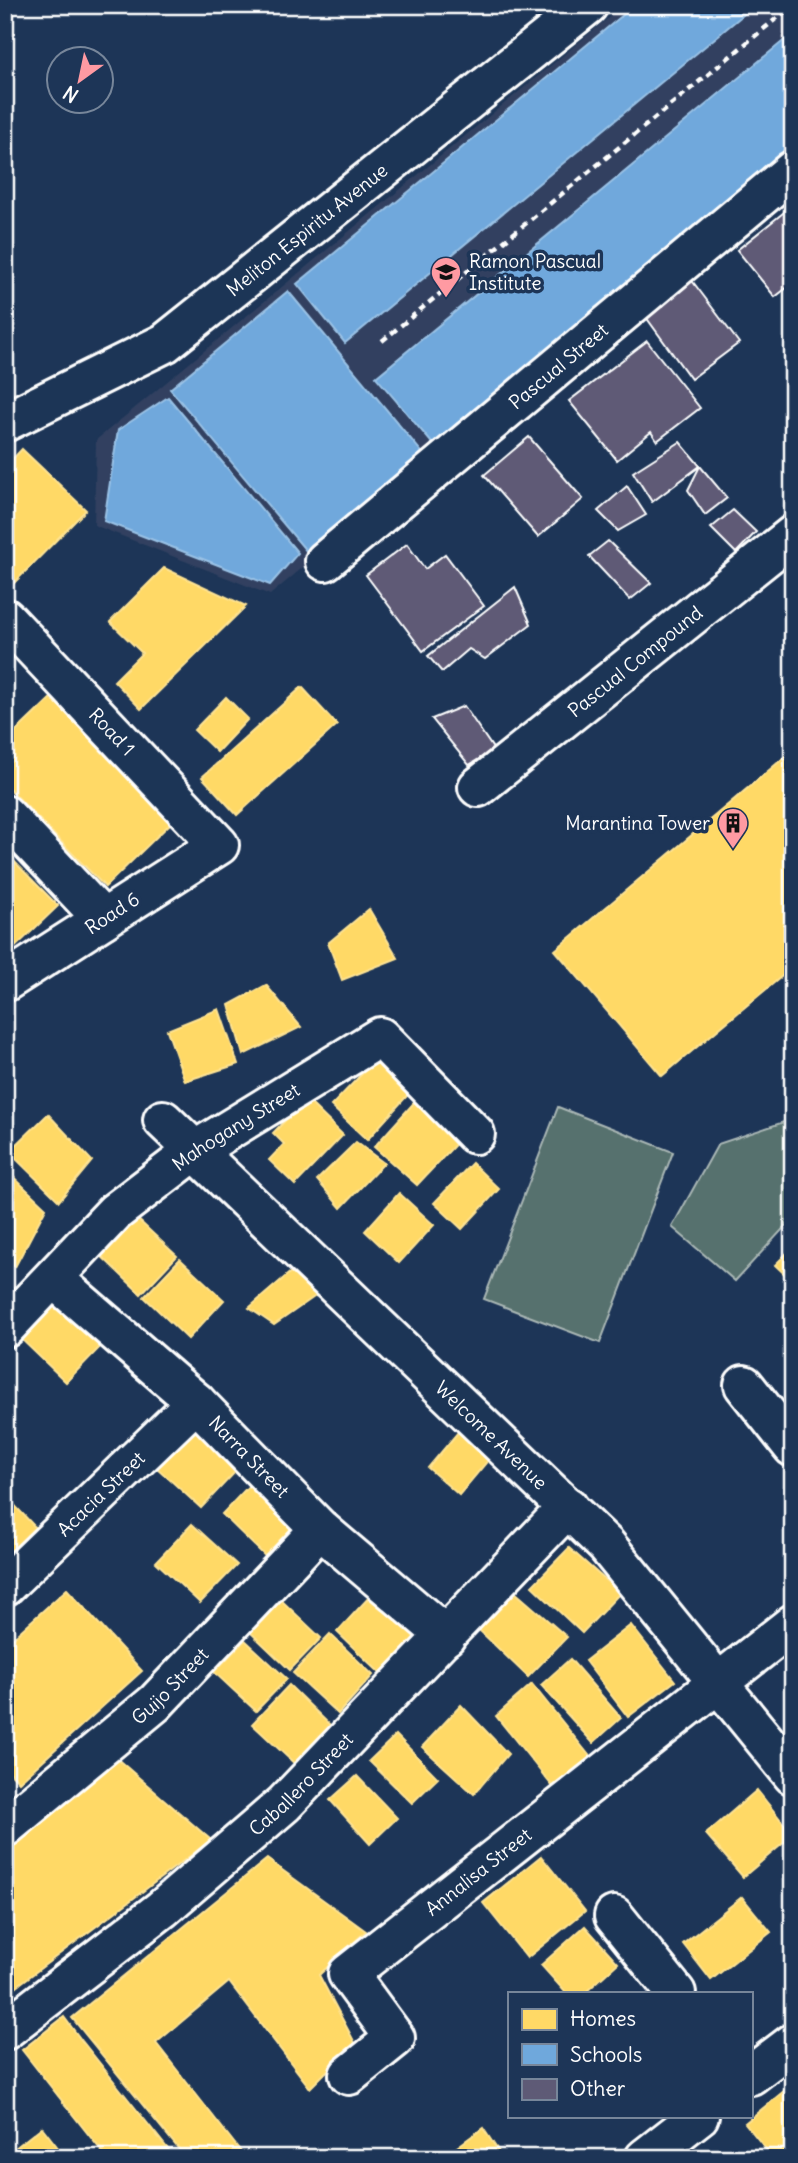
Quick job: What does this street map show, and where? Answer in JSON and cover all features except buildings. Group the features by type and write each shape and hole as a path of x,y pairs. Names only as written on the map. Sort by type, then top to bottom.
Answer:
{"street":[{"name":"Meliton Espiritu Avenue","path":"5,422 165,344 589,5"},
{"name":"Pascual Street","path":"325,561 793,170"},
{"name":"Pascual Compound","path":"478,787 793,535"},
{"name":"Road 1","path":"5,618 219,845"},
{"path":"5,815 103,919"},
{"name":"Road 6","path":"5,982 219,845"},
{"name":"Mahogany Street","path":"5,1328 115,1212 196,1150 380,1037 475,1134"},
{"name":"Welcome Avenue","path":"163,1120 606,1545 793,1775"},
{"name":"Narra Street","path":"54,1279 196,1402 320,1529 446,1636"},
{"path":"744,1385 793,1447"},
{"name":"Acacia Street","path":"5,1586 196,1402"},
{"name":"Caballero Street","path":"5,2029 162,1909 284,1804 568,1507"},
{"name":"Guijo Street","path":"5,1827 155,1703 320,1529"},
{"path":"720,1682 793,1623"},
{"name":"Annalisa Street","path":"349,2075 396,2038 348,1974 720,1682"},
{"path":"614,1916 675,1992"},
{"path":"752,2074 793,2043"},
{"path":"645,2158 696,2118"}],"path":[{"path":"382,341 793,5"}],"shaded area":[{"name":"Ramon Pascual Institute","path":"624,5 793,5 793,158 270,595 94,525 96,440"}],"green space":[{"path":"558,1107 673,1152 600,1343 484,1299"},
{"path":"793,1119 793,1218 735,1281 672,1227 718,1144"}],"place":[{"name":"Ramon Pascual Institute","path":"446,299"},
{"name":"Marantina Tower","path":"733,850"}]}
